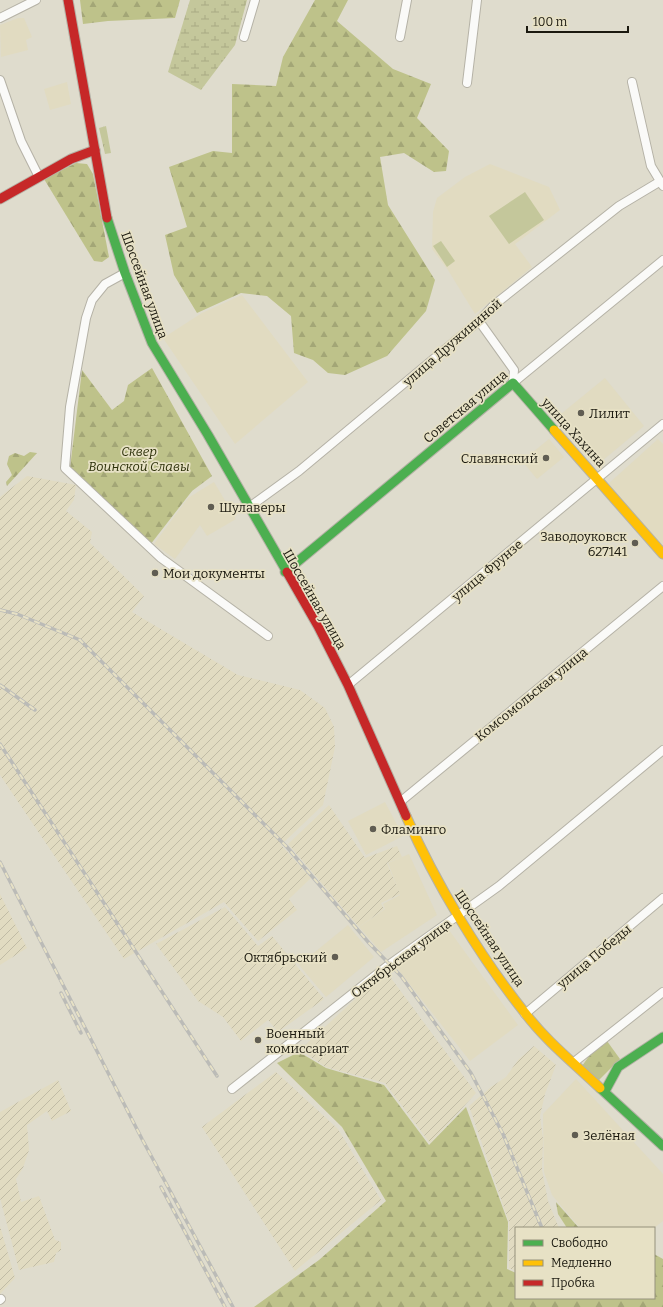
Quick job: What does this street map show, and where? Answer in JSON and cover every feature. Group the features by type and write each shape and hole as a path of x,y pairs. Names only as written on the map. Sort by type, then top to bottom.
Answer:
{"main road":[{"name":"Шоссейная улица","path":"68,0 106,214 125,273 152,343 208,435 248,508 318,626 348,685 428,862 457,916 525,1014 556,1047 663,1146"},
{"path":"0,199 71,159 95,150"},
{"name":"улица Хахина","path":"513,383 598,478 663,554"},
{"name":"Советская улица","path":"285,572 513,383"},
{"path":"604,1091 618,1067 663,1037"}],"street":[{"path":"0,18 36,0"},
{"path":"244,37 255,0"},
{"path":"400,37 407,0"},
{"path":"467,83 477,0"},
{"path":"0,80 21,141 39,178"},
{"path":"632,82 651,166 661,184"},
{"name":"улица Дружининой","path":"248,508 299,471 479,321 494,305 607,216 661,184"},
{"name":"Советская улица","path":"513,383 663,260"},
{"path":"125,273 105,284 92,300 86,318 70,407 65,468 161,558 268,636"},
{"path":"479,321 514,370 513,383"},
{"name":"улица Фрунзе","path":"348,685 663,424"},
{"name":"Комсомольская улица","path":"400,802 663,586"},
{"name":"Октябрьская улица","path":"232,1089 390,964 500,886 663,750"},
{"name":"улица Победы","path":"525,1014 663,898"},
{"path":"573,1063 663,992"}],"shaded area":[{"path":"18,18 24,18 32,37 26,40 28,50 1,57 0,25"},
{"path":"67,82 71,104 50,110 44,89"},
{"path":"490,164 549,187 560,210 515,244 532,267 475,314 448,270 432,249 433,212 437,198 465,177"},
{"path":"242,295 308,382 235,444 163,338 202,313"},
{"path":"605,378 644,426 596,466 556,418"},
{"path":"549,439 564,457 537,479 522,461"},
{"path":"658,439 663,444 663,548 607,485"},
{"path":"27,476 76,485 74,500 66,511 92,532 90,543 144,596 132,612 238,675 300,690 325,708 334,727 335,747 323,805 281,845 311,878 289,899 297,910 258,941 224,902 124,959 0,775 0,497"},
{"path":"214,482 236,519 207,536 200,525 175,559 154,544 188,498"},
{"path":"385,802 403,836 366,855 348,821"},
{"path":"329,805 365,858 397,846 402,857 387,863 400,894 381,903 384,909 359,927 288,844"},
{"path":"409,854 437,915 381,952 359,927 385,909 383,904 400,895 388,863"},
{"path":"0,894 27,948 0,965"},
{"path":"225,907 258,946 272,936 324,999 278,1032 268,1020 241,1041 223,1017 198,1001 156,944"},
{"path":"348,925 374,957 326,997 299,965"},
{"path":"449,930 518,1025 470,1061 396,967"},
{"path":"388,974 476,1093 430,1143 385,1083 326,1067 300,1050 355,999"},
{"path":"534,1046 556,1065 545,1094 540,1116 543,1139 542,1170 548,1201 559,1227 515,1227 515,1271 509,1268 509,1222 469,1106 491,1087 506,1077 518,1060"},
{"path":"276,1072 338,1129 381,1200 295,1271 202,1127"},
{"path":"576,1079 663,1174 663,1221 655,1227 579,1227 552,1195 544,1172 543,1114"},
{"path":"58,1080 71,1111 52,1121 47,1111 27,1125 29,1150 23,1168 16,1179 21,1202 39,1196 55,1240 61,1242 61,1250 56,1253 54,1262 19,1270 0,1198 0,1112"},
{"path":"0,1226 15,1278 0,1294"}],"green space":[{"path":"80,0 180,0 175,18 108,21 83,24"},
{"path":"190,0 247,0 235,45 201,90 168,72"},
{"path":"315,0 348,0 337,21 393,69 431,84 417,118 449,151 446,171 434,172 404,153 380,157 388,205 435,280 426,311 387,356 345,375 328,373 313,360 294,353 291,316 267,296 241,293 197,313 174,275 165,235 187,227 169,167 213,151 232,153 232,84 276,86 283,57"},
{"path":"106,126 111,153 105,154 99,128"},
{"path":"76,163 87,164 93,174 109,257 102,262 94,261 44,179"},
{"path":"525,192 544,220 509,244 489,216"},
{"path":"441,241 455,261 447,267 433,246"},
{"name":"Сквер Воинской Славы","path":"152,368 212,476 192,491 150,545 70,468 82,370 112,410 124,401 128,385"},
{"path":"30,452 37,453 7,486 6,482 12,475 7,464 9,456 15,453 24,456"},
{"path":"607,1041 620,1059 598,1081 582,1066 592,1052"},
{"path":"299,1052 326,1068 384,1085 429,1145 466,1107 508,1222 507,1269 515,1273 515,1299 655,1299 655,1255 663,1259 663,1307 254,1307 319,1260 386,1201 342,1127 277,1063"},
{"path":"556,1202 578,1227 566,1227 558,1214"}],"railway":[{"path":"0,610 17,614 80,640 287,847 369,943 401,976 471,1073 503,1134 542,1227"},
{"path":"0,685 35,710"},
{"path":"0,744 217,1076"},
{"path":"0,862 142,1139 233,1307"},
{"path":"61,993 81,1033"},
{"path":"161,1187 225,1307"}],"traffic: fast":[{"path":"107,218 125,273 152,343 208,435 287,572"},
{"path":"285,572 513,383 554,430"},
{"path":"605,1091 618,1067 663,1037"},
{"path":"600,1088 663,1146"}],"traffic: slow":[{"path":"554,430 663,554"},
{"path":"406,816 445,893 475,943 508,991 542,1033 600,1088"}],"traffic: jam":[{"path":"68,0 107,218"},
{"path":"0,199 71,159 95,150"},
{"path":"287,572 318,626 348,685 406,816"}],"place":[{"name":"Лилит","path":"581,413"},
{"name":"Славянский","path":"546,458"},
{"name":"Шулаверы","path":"211,507"},
{"name":"Заводоуковск 627141","path":"635,543"},
{"name":"Мои документы","path":"155,573"},
{"name":"Фламинго","path":"373,829"},
{"name":"Октябрьский","path":"335,957"},
{"name":"Военный комиссариат","path":"258,1040"},
{"name":"Зелёная","path":"575,1135"}]}
